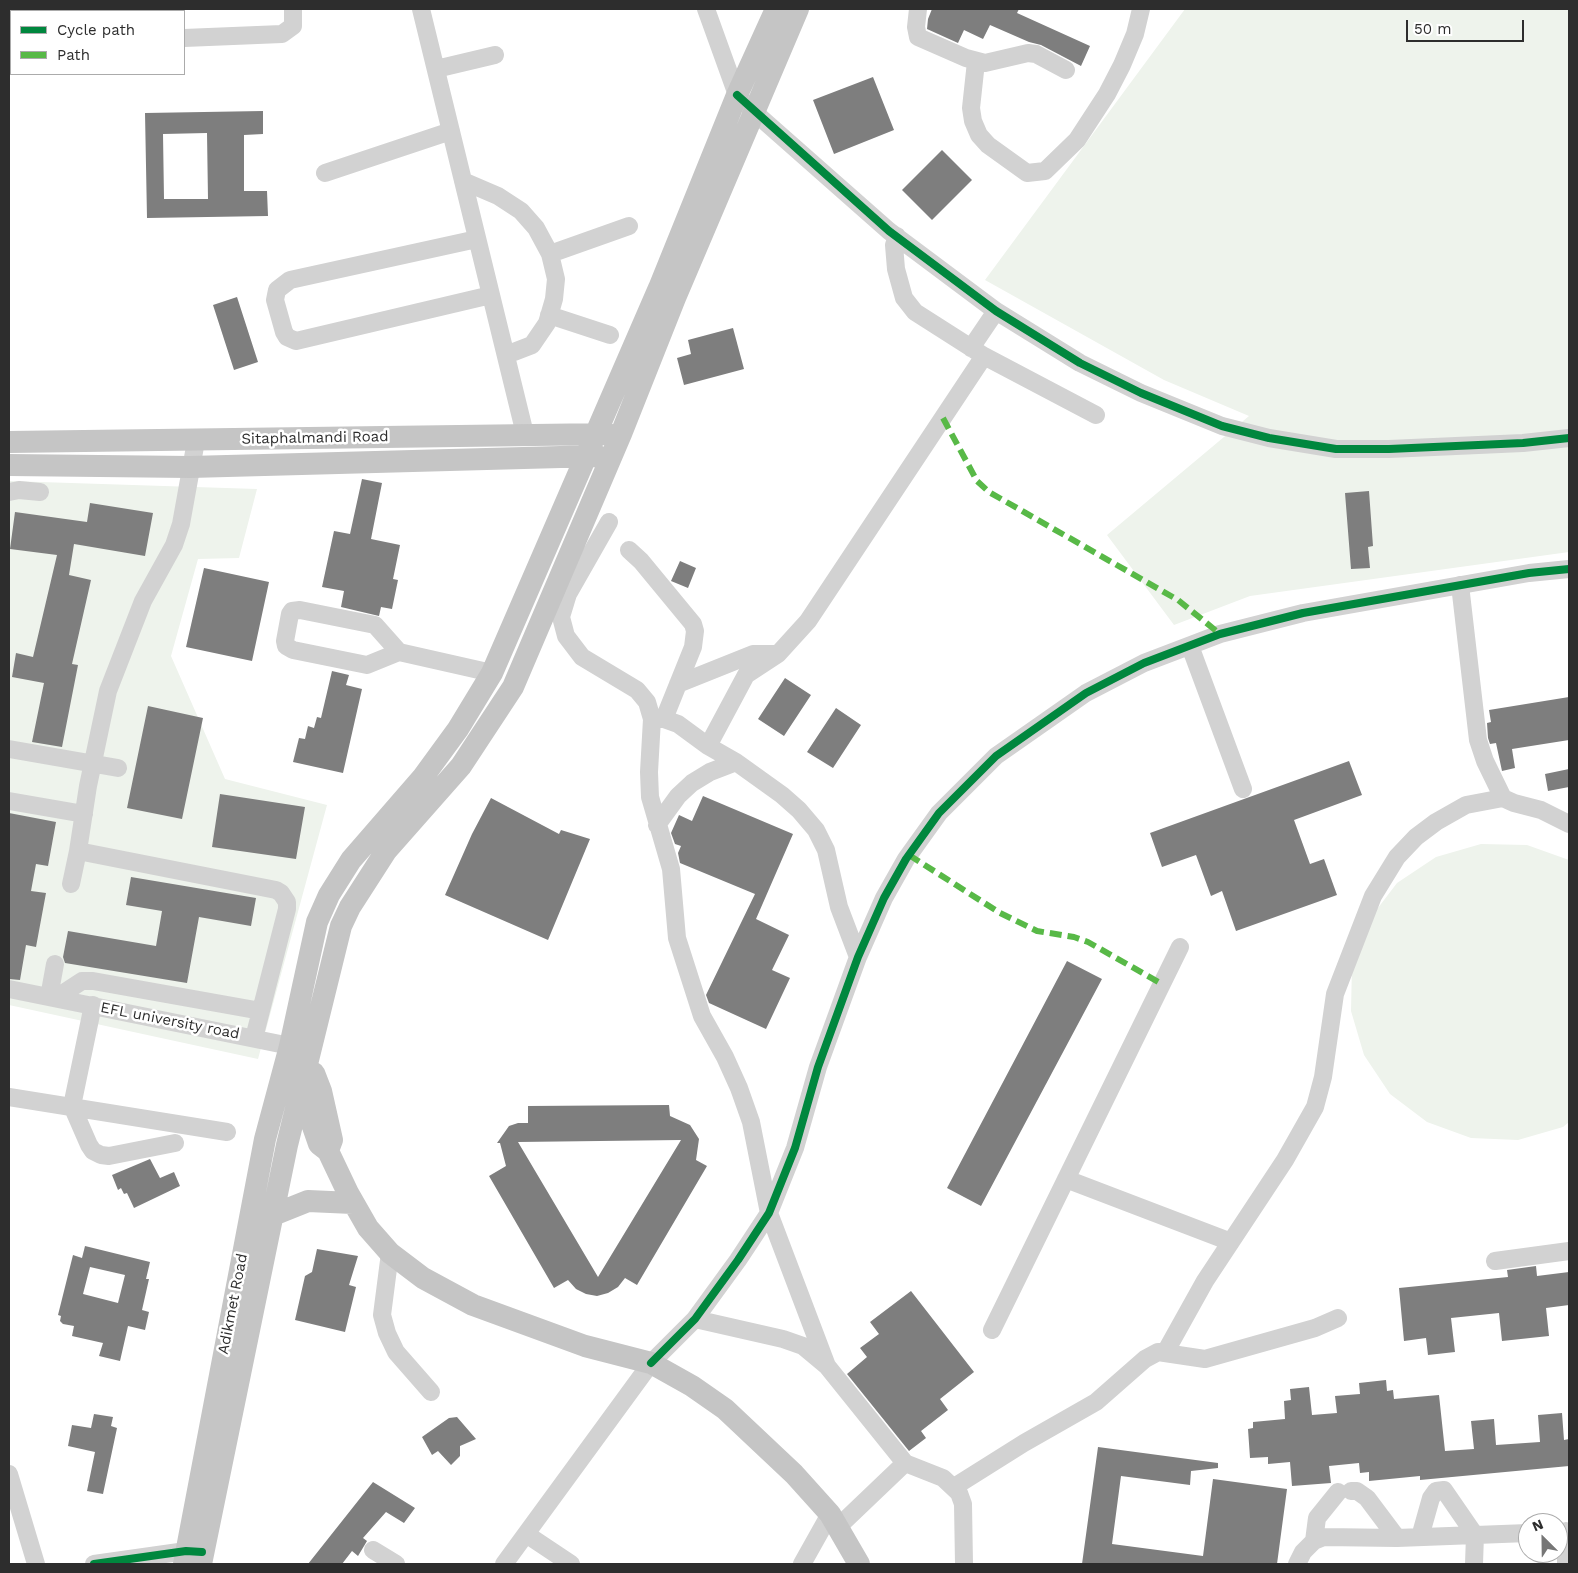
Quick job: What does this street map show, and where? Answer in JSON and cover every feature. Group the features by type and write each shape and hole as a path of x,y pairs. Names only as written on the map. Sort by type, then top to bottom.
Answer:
{"main road":[{"path":"776,9 737,95 659,288 492,673 458,729 423,777 351,860 329,896 315,931 299,1051 321,1091 332,1140 328,1151 353,1203 368,1228 390,1253 423,1278 473,1305 585,1346 651,1364 692,1386 725,1409 794,1474 834,1520 859,1564"},
{"path":"299,1051 341,926 350,907 386,852 461,766 513,687 621,434 753,111 798,9"},
{"name":"Sitaphalmandi Road","path":"9,442 621,434"},
{"name":"Sitaphalmandi Road","path":"9,465 190,467 612,455"},
{"name":"Adikmet Road","path":"193,1558 273,1215 299,1051"},
{"name":"Adikmet Road","path":"193,1558 265,1139 299,1051"},
{"path":"273,1215 308,1201 353,1203"}],"street":[{"path":"185,38 282,34 293,26 292,9"},
{"path":"421,9 525,434"},
{"path":"706,9 737,95 753,111 897,236 996,311 1080,363 1141,394 1222,426 1269,438 1336,449 1389,449 1523,443 1569,438"},
{"path":"922,9 917,9 916,27 918,37 976,62 994,62 1028,53 1036,54 1066,70"},
{"path":"976,62 971,108 973,121 979,135 988,145 1027,173 1045,171 1078,140 1107,94 1122,65 1141,9"},
{"path":"436,69 495,55"},
{"path":"325,173 451,131"},
{"path":"463,181 498,196 521,211 536,228 550,254 556,279 554,299 547,323 532,345 506,356"},
{"path":"550,254 629,226"},
{"path":"897,236 894,245 896,269 904,298 914,312 978,352 1096,415"},
{"path":"477,239 290,280 278,290 275,300 284,332 287,337 296,341 491,295"},
{"path":"708,746 746,675 778,654 808,621 978,352 996,311"},
{"path":"549,315 610,335"},
{"path":"71,884 108,691 143,601 174,545 181,524 196,441"},
{"path":"9,492 19,490 40,492"},
{"path":"609,522 568,594 561,616 566,636 582,657 637,690 658,719 678,724 708,746 736,762 782,795 816,830 826,850 838,907 858,958"},
{"path":"629,550 641,561 693,624 695,637 693,647 678,684 658,719 649,780 650,797 656,825 670,869 676,938 702,1016 725,1057 751,1122 769,1213 827,1366"},
{"path":"504,1564 651,1364 695,1319 769,1213 795,1148 818,1067 858,958 884,898 906,859 939,814 996,756 1086,693 1144,662 1220,634 1304,613 1529,572 1569,569"},
{"path":"1460,585 1478,740 1485,761 1503,798"},
{"path":"399,652 375,625 300,610 292,611 290,614 285,641 286,646 293,650 367,665 399,652 492,673"},
{"path":"1190,646 1243,789"},
{"path":"678,684 753,654 778,654"},
{"path":"9,749 118,768"},
{"path":"656,825 678,796 692,783 710,772 736,762"},
{"path":"1166,1352 1205,1281 1285,1160 1315,1107 1323,1077 1335,994 1373,896 1397,857 1416,837 1436,822 1466,805 1503,798 1541,810 1569,824"},
{"path":"9,801 84,814"},
{"path":"78,851 276,890 281,893 287,902 288,909 254,1038"},
{"path":"992,1330 1180,947"},
{"path":"52,997 55,964"},
{"path":"52,997 82,981 106,983 261,1011"},
{"path":"106,983 116,990 123,1012"},
{"name":"EFL university road","path":"9,989 254,1038 299,1051"},
{"path":"93,1005 72,1106 89,1146 101,1156 176,1143"},
{"path":"9,1097 227,1132"},
{"path":"1066,1179 1231,1242"},
{"path":"1495,1261 1569,1251"},
{"path":"390,1253 382,1315 387,1333 396,1352 431,1392"},
{"path":"954,1487 1024,1443 1096,1402 1145,1359 1158,1352 1205,1359 1315,1328 1338,1318"},
{"path":"695,1319 795,1342 803,1346 827,1366 905,1463 943,1478 954,1487 963,1504 964,1564"},
{"path":"802,1564 834,1520 905,1463"},
{"path":"9,1474 36,1564"},
{"path":"1420,1537 1431,1498 1440,1490 1446,1492 1475,1535 1474,1564"},
{"path":"1314,1541 1317,1518 1345,1491 1357,1491 1368,1498 1397,1538"},
{"path":"1297,1564 1303,1552 1314,1541 1324,1537 1397,1538 1518,1533"},
{"path":"526,1534 570,1564"},
{"path":"375,1556 396,1564"},
{"path":"94,1564 193,1558"}],"shaded area":[{"path":"1185,9 1569,9 1569,552 1250,596 1174,625 1107,535 1249,416 1164,380 985,280"},
{"path":"9,481 257,489 239,558 198,559 171,656 225,779 327,805 258,1059 9,1005"},
{"path":"1481,844 1527,845 1569,860 1569,1122 1563,1127 1518,1140 1471,1138 1427,1122 1390,1094 1364,1055 1351,1011 1352,964 1368,921 1397,883 1436,857"}],"building":[{"path":"932,9 1019,9 1017,13 1090,46 1081,66 1041,45 1029,42 990,25 983,39 964,30 958,43 927,29"},
{"path":"873,77 894,130 834,154 813,100"},
{"path":"263,111 263,134 244,135 244,191 267,191 268,216 147,218 145,113","holes":["207,133 208,199 164,199 163,134"]},
{"path":"942,150 972,180 932,220 902,190"},
{"path":"237,297 258,362 234,370 213,305"},
{"path":"733,328 744,369 684,385 677,358 691,354 688,340"},
{"path":"362,479 382,483 371,539 400,545 393,579 398,580 392,609 381,607 379,616 341,607 344,591 322,587 334,531 350,534"},
{"path":"1369,491 1373,546 1368,547 1370,568 1351,569 1345,493"},
{"path":"90,503 153,513 145,556 74,544 69,575 91,580 72,664 78,665 62,747 32,742 44,683 12,677 16,653 33,657 57,555 10,549 15,512 87,522"},
{"path":"680,561 696,568 688,588 671,581"},
{"path":"204,568 269,582 252,661 186,647"},
{"path":"332,671 349,675 346,685 362,689 343,773 293,762 299,738 305,739 308,726 314,728 317,717 321,718"},
{"path":"785,678 811,695 784,736 758,719"},
{"path":"1569,697 1569,740 1512,749 1515,768 1502,771 1496,743 1490,744 1488,738 1487,723 1491,722 1489,710"},
{"path":"148,706 203,718 182,819 127,808"},
{"path":"836,708 861,725 833,768 807,752"},
{"path":"1349,761 1362,795 1294,820 1310,864 1324,859 1337,895 1236,931 1222,891 1211,896 1196,855 1162,867 1150,833"},
{"path":"1569,769 1569,787 1548,791 1545,774"},
{"path":"220,794 305,807 296,859 212,847"},
{"path":"703,796 793,834 756,919 789,935 772,970 790,978 766,1029 709,1003 706,995 755,894 680,863 678,853 681,846 675,844 671,833 679,815 692,821"},
{"path":"491,798 559,834 561,830 590,839 548,940 445,895 472,834"},
{"path":"9,813 56,822 48,866 36,864 31,891 46,893 36,947 26,945 20,980 9,979"},
{"path":"131,877 256,898 251,926 199,917 187,983 65,963 63,957 68,931 156,946 162,911 126,905"},
{"path":"1067,961 1102,979 981,1206 947,1188"},
{"path":"669,1105 670,1116 690,1125 699,1139 696,1160 707,1166 637,1285 625,1278 618,1287 608,1293 597,1296 586,1294 576,1289 568,1280 554,1288 489,1176 506,1166 500,1143 497,1143 509,1126 518,1123 528,1123 528,1106","holes":["681,1140 598,1277 518,1142"]},
{"path":"150,1159 160,1178 174,1172 180,1186 134,1208 127,1193 124,1194 121,1188 118,1190 112,1175"},
{"path":"85,1246 150,1262 146,1279 149,1279 142,1310 149,1312 145,1330 128,1326 120,1361 99,1356 103,1343 72,1336 74,1326 63,1324 60,1321 61,1316 58,1315 73,1255 82,1258","holes":["90,1267 125,1275 118,1303 83,1294"]},
{"path":"317,1249 358,1256 349,1285 356,1287 345,1332 295,1320 305,1276 312,1272"},
{"path":"1536,1266 1537,1276 1569,1272 1569,1305 1546,1308 1549,1336 1502,1341 1499,1313 1451,1318 1455,1352 1428,1355 1426,1338 1404,1341 1399,1288 1508,1277 1507,1270"},
{"path":"911,1291 974,1372 940,1399 948,1410 921,1431 926,1438 909,1451 847,1374 867,1357 860,1348 879,1334 870,1322"},
{"path":"1386,1380 1387,1391 1393,1390 1394,1399 1439,1395 1445,1451 1474,1449 1471,1421 1494,1419 1496,1445 1540,1442 1538,1415 1562,1413 1564,1440 1569,1439 1569,1466 1420,1480 1420,1476 1369,1481 1369,1472 1360,1473 1359,1463 1329,1466 1331,1483 1292,1486 1290,1462 1268,1464 1268,1457 1250,1458 1248,1429 1253,1428 1253,1422 1285,1419 1284,1401 1291,1400 1290,1389 1309,1387 1312,1415 1337,1413 1335,1396 1360,1394 1359,1383"},
{"path":"94,1414 113,1417 111,1426 117,1428 103,1494 87,1491 95,1452 68,1446 72,1425 91,1428"},
{"path":"457,1417 476,1439 460,1446 460,1456 451,1465 438,1451 432,1455 422,1437 449,1418"},
{"path":"1098,1447 1218,1463 1218,1468 1191,1471 1190,1485 1121,1476 1112,1544 1203,1556 1213,1479 1287,1489 1277,1564 1082,1564"},
{"path":"373,1482 415,1508 404,1523 386,1512 363,1538 367,1541 358,1556 352,1551 342,1564 308,1564"}],"marked path":[{"path":"943,418 977,481 989,492 1178,600 1220,634"},
{"path":"909,855 1000,913 1037,931 1074,937 1088,942 1162,984"}],"cycle path":[{"path":"737,95 889,231 996,311 1080,363 1141,393 1222,426 1269,438 1336,449 1389,449 1523,443 1569,438"},
{"path":"651,1363 695,1319 769,1213 795,1148 818,1067 858,957 884,898 906,859 939,813 996,756 1086,693 1144,663 1220,634 1303,613 1529,573 1569,569"},
{"path":"94,1564 186,1551 202,1552"}]}
